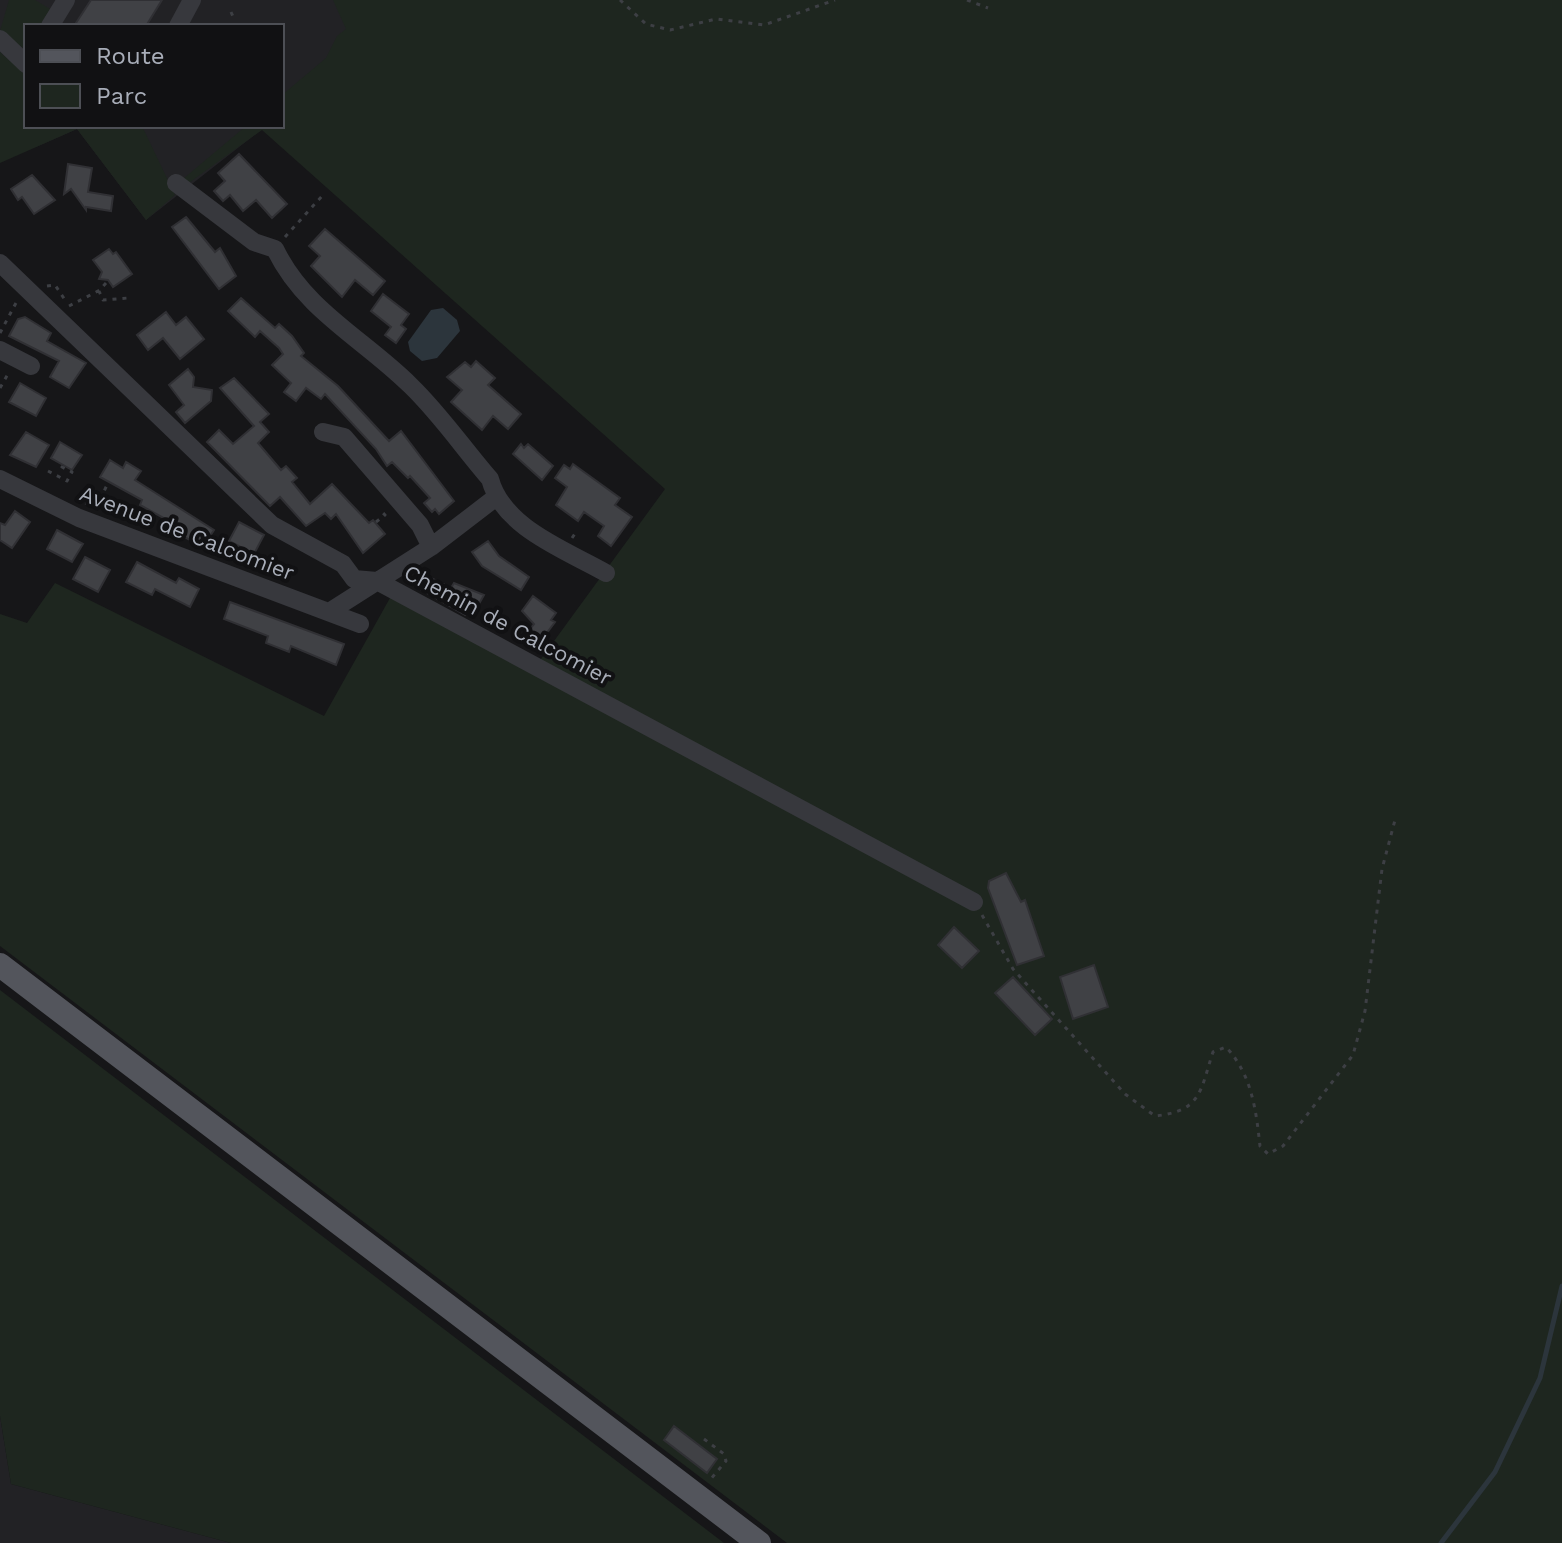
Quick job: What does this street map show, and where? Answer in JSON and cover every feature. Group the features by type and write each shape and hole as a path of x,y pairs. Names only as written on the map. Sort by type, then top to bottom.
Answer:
{"main road":[{"path":"0,965 759,1543"}],"street":[{"path":"51,24 66,0"},
{"path":"179,24 192,0"},
{"path":"0,39 24,62"},
{"path":"176,183 254,242 275,249 289,278 336,326 411,386 490,479 495,498 512,517 606,573"},
{"name":"Chemin de Calcomier","path":"0,263 272,525 343,564 354,579 377,581 974,902"},
{"path":"0,350 31,366"},
{"path":"323,432 344,437 420,525 431,547"},
{"name":"Avenue de Calcomier","path":"0,479 79,518 360,624"},
{"path":"329,612 431,547 495,498"}],"path":[{"path":"620,0 646,24 670,30 716,19 764,25 835,0"},
{"path":"967,0 988,8"},
{"path":"231,12 234,19"},
{"path":"275,249 322,196"},
{"path":"69,309 106,283"},
{"path":"47,286 53,284 66,302"},
{"path":"0,333 26,288"},
{"path":"100,290 101,298 107,301 128,298"},
{"path":"0,388 10,370"},
{"path":"48,471 67,481 70,472 62,467 64,464"},
{"path":"90,502 98,504 107,485"},
{"path":"376,522 385,515 381,511"},
{"path":"143,521 147,514"},
{"path":"572,538 577,531"},
{"path":"235,546 244,549"},
{"path":"974,902 1013,969 1125,1094 1155,1116 1180,1113 1198,1095 1213,1052 1226,1047 1240,1062 1255,1103 1260,1146 1268,1154 1283,1146 1353,1055 1365,1011 1382,869 1395,820"},
{"path":"699,1497 726,1461 724,1454 704,1439"}],"shaded area":[{"path":"0,0 426,0 284,111 284,24 24,24 24,128 263,128 146,220 77,129 36,147 0,113"},
{"path":"443,308 457,320 460,331 437,358 422,361 410,351 408,342 431,310"},
{"path":"0,1416 11,1484 231,1543 0,1543"}],"green space":[{"path":"9,0 35,0 50,9 41,24 24,24 24,47 21,48 0,31"},
{"path":"333,0 1562,0 1562,1543 787,1543 0,946 0,614 27,623 55,583 324,716 395,589 538,663 665,489 262,130 186,185 183,179 244,128 284,128 284,93 326,58 337,36 346,29"},
{"path":"0,52 24,73 24,128 143,128 175,195 146,220 77,129 0,163"},
{"path":"0,990 724,1543 231,1543 11,1484 0,1416"}],"building":[{"path":"91,0 162,0 147,24 75,24"},
{"path":"239,154 287,204 272,218 256,200 243,211 230,195 223,201 214,191 225,181 218,173"},
{"path":"68,164 92,168 88,192 113,196 111,211 86,207 86,210 71,189 64,194"},
{"path":"32,175 55,200 34,214 22,197 18,200 11,189"},
{"path":"186,217 215,252 220,248 236,276 219,289 172,227"},
{"path":"325,229 385,281 373,295 355,280 342,297 311,266 320,256 309,246"},
{"path":"109,249 113,254 116,252 132,274 113,287 108,280 99,279 102,272 93,260"},
{"path":"383,294 409,314 401,325 406,329 396,343 385,335 391,327 371,311"},
{"path":"241,298 275,328 279,324 292,336 304,353 301,356 338,386 389,441 401,431 454,501 439,514 435,509 432,512 424,503 430,498 392,462 387,466 376,449 325,394 321,399 306,388 296,401 284,392 291,383 272,365 283,354 279,348 260,331 255,337 228,311"},
{"path":"166,312 176,325 186,317 204,339 180,359 163,338 148,350 137,335"},
{"path":"25,317 51,333 47,341 86,363 69,388 50,377 59,361 9,336 18,319"},
{"path":"476,361 495,378 488,385 521,414 508,429 493,416 482,430 451,402 462,390 447,377 465,362 471,367"},
{"path":"188,369 194,377 193,387 212,390 211,401 185,423 176,412 184,405 169,385"},
{"path":"234,378 269,414 260,422 269,432 258,443 281,470 286,466 297,478 292,482 310,504 332,484 369,523 373,520 385,534 363,553 336,514 331,519 325,513 306,526 280,497 270,506 207,442 219,430 233,444 254,426 220,388"},
{"path":"20,383 46,398 36,416 9,402"},
{"path":"26,432 49,445 36,467 10,455"},
{"path":"60,442 82,455 72,470 51,458"},
{"path":"521,444 524,448 528,444 553,466 542,480 513,454"},
{"path":"110,460 123,468 126,462 141,471 135,480 214,530 203,547 177,533 180,527 140,505 142,500 100,477"},
{"path":"573,464 620,498 615,505 632,517 611,546 598,536 604,526 584,512 578,521 556,505 567,487 555,478 564,465 570,469"},
{"path":"15,511 30,522 12,548 0,540 0,523 5,525"},
{"path":"239,522 264,535 254,554 229,541"},
{"path":"57,530 83,544 72,562 47,549"},
{"path":"488,541 499,556 529,577 521,590 482,566 472,552"},
{"path":"85,557 110,570 98,592 73,579"},
{"path":"137,562 176,583 179,578 199,589 190,607 155,589 152,595 126,582"},
{"path":"427,576 451,588 454,583 484,595 475,611 469,608 465,615 413,585"},
{"path":"533,596 556,613 551,620 555,622 537,646 524,637 534,624 522,611"},
{"path":"230,602 344,644 336,665 291,646 289,652 266,643 268,636 224,619"},
{"path":"1006,873 1021,902 1025,900 1044,956 1017,965 988,888 989,881"},
{"path":"954,927 979,951 962,968 938,945"},
{"path":"1094,965 1108,1007 1073,1019 1060,977"},
{"path":"1013,977 1052,1019 1035,1035 995,993"},
{"path":"674,1426 717,1459 707,1473 664,1440"}],"waterway":[{"path":"1441,1543 1495,1472 1540,1378 1562,1286"}]}
